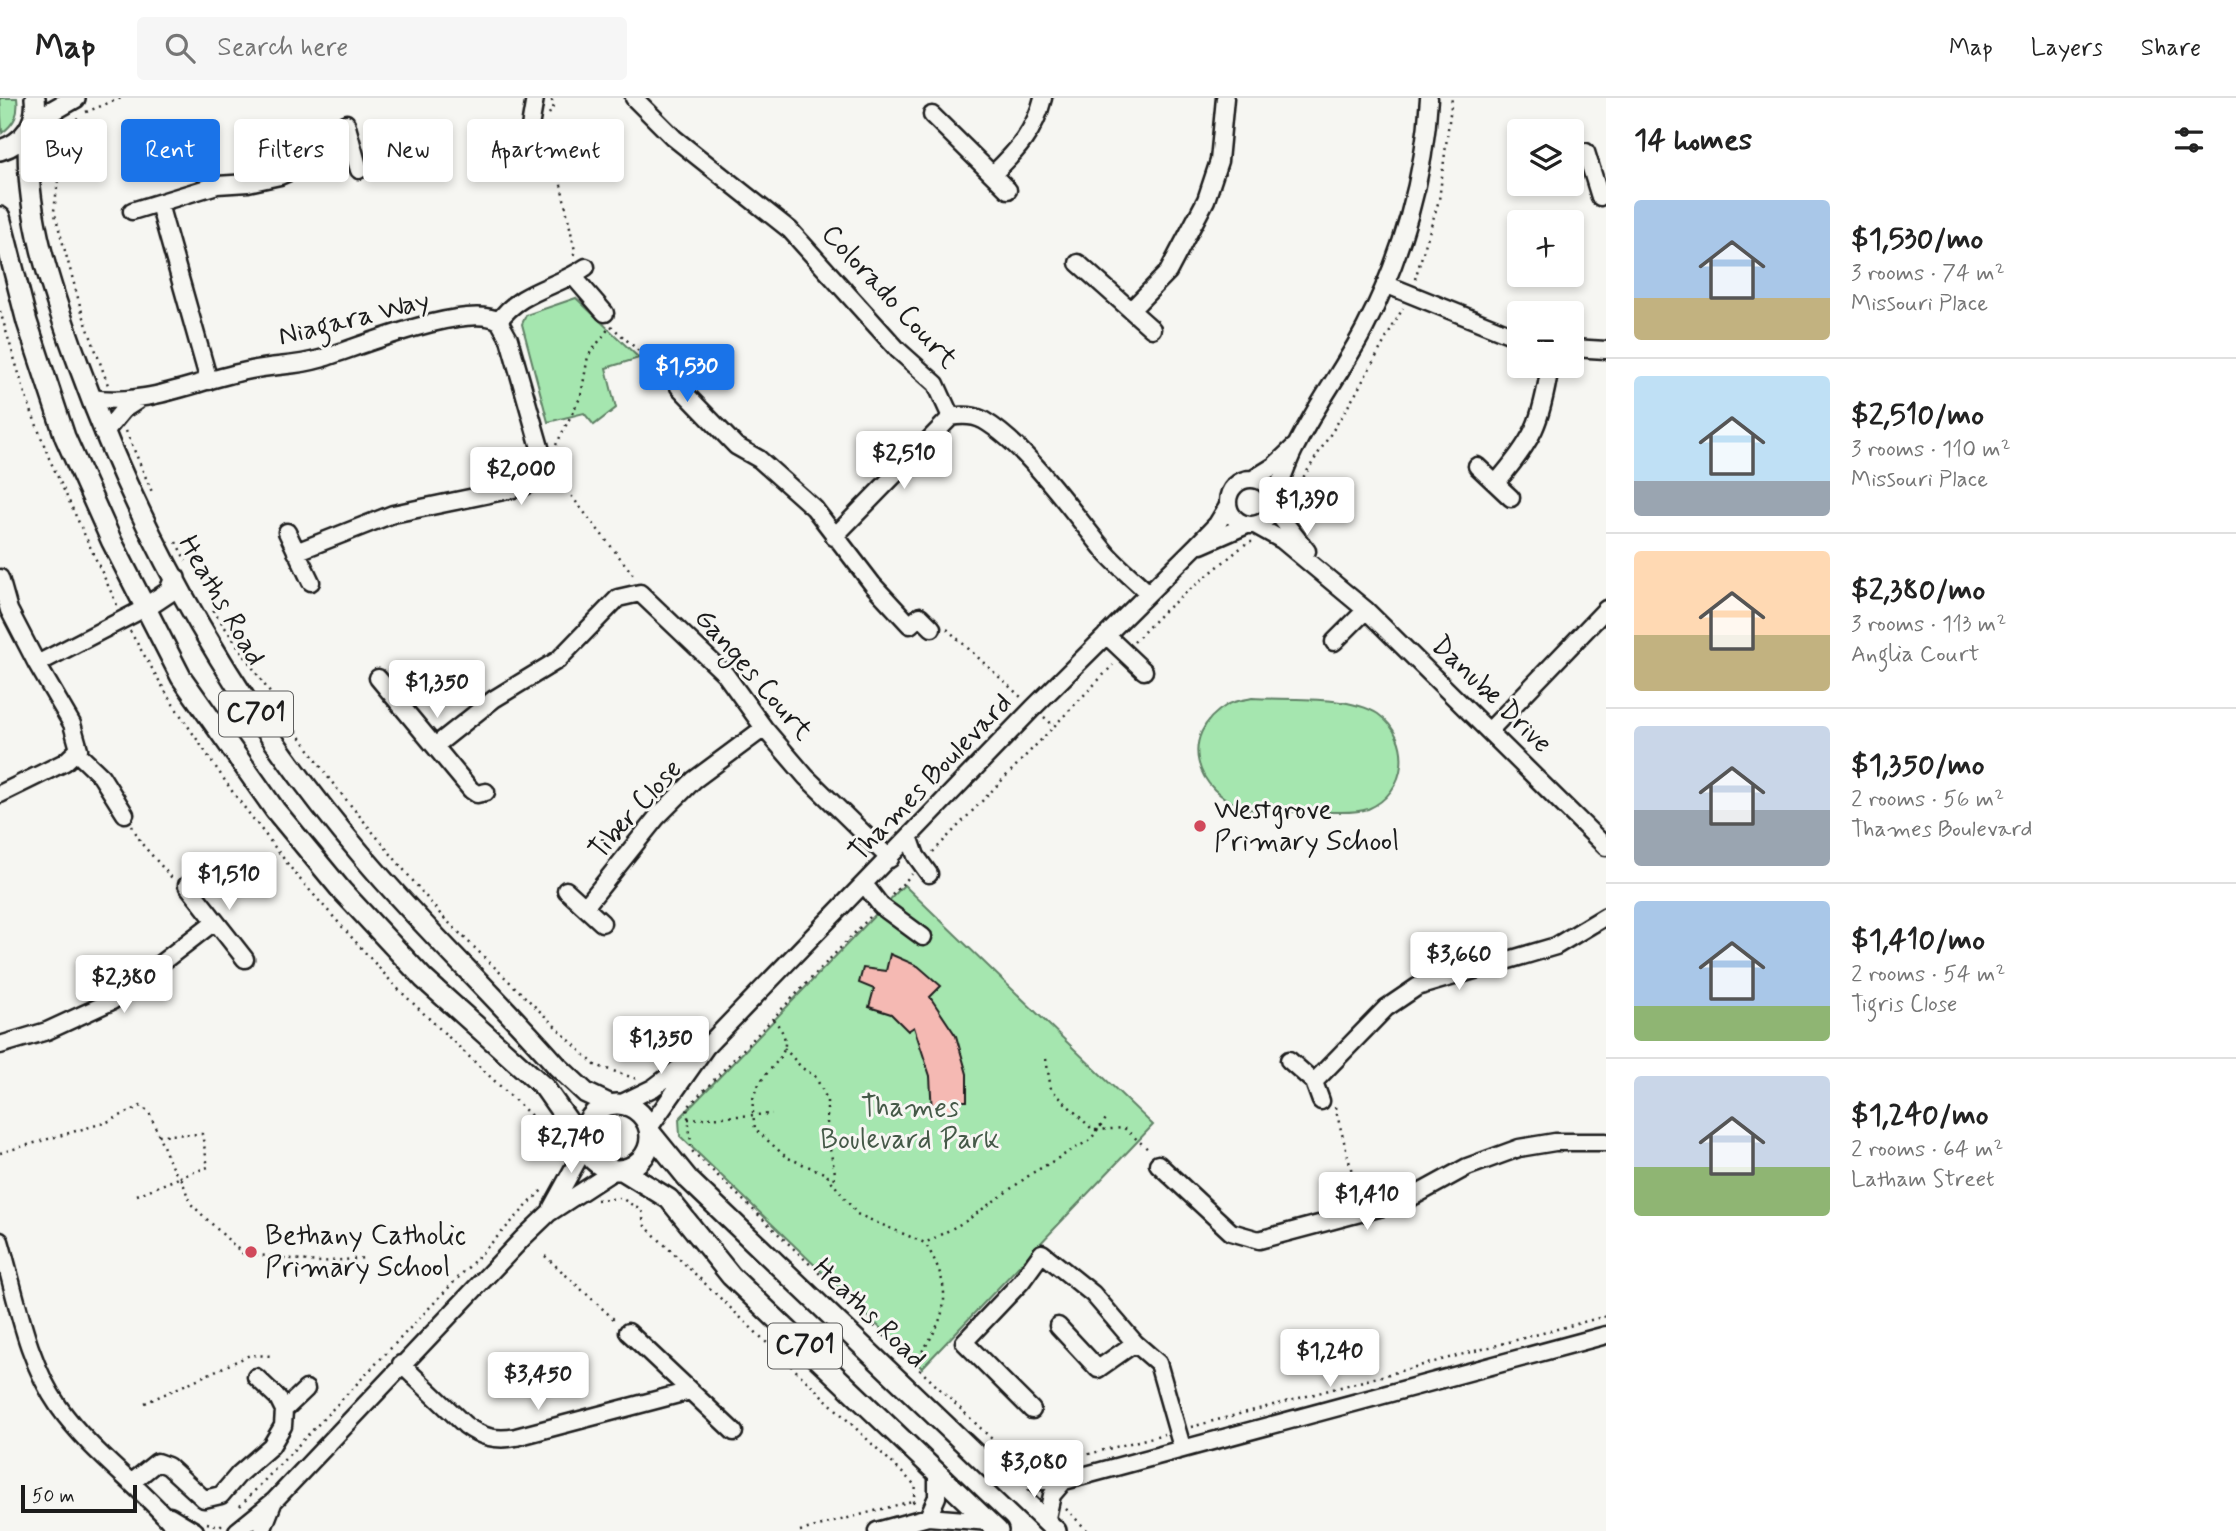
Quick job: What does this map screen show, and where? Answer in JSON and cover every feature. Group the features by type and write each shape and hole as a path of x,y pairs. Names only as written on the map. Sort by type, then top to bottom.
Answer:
{"main road":[{"name":"C701","path":"32,119 35,98"},
{"path":"42,119 75,98"},
{"path":"0,150 13,145 21,137"},
{"name":"Heaths Road","path":"28,182 34,218 55,298 104,433 267,732 363,857 556,1066 586,1093 615,1104"},
{"name":"C701","path":"0,217 52,402 86,486 145,608 181,677 201,708 310,853 377,931 424,979 544,1087 596,1163 619,1170 669,1199 705,1248 732,1276 993,1527"},
{"path":"145,608 165,596 181,571"},
{"name":"C701","path":"615,1104 637,1110 650,1130"},
{"path":"585,1145 586,1125 591,1116 615,1104"},
{"path":"619,1170 640,1161 650,1142 650,1130"},
{"name":"Heaths Road","path":"650,1130 673,1163 703,1195 1051,1526"}],"street":[{"path":"532,119 536,98"},
{"name":"Colorado Court","path":"634,98 674,138 790,230 898,350 936,384 951,417"},
{"path":"993,174 1021,147 1038,120 1043,98"},
{"path":"1131,310 1168,272 1206,200 1219,161 1225,98"},
{"path":"1295,446 1274,466 1253,479 1234,486 1228,506 1234,518 1251,525 1266,519 1286,475 1295,446 1355,345 1385,284 1418,180 1429,98"},
{"path":"930,115 1008,190"},
{"path":"349,136 359,170"},
{"path":"132,211 217,185 248,183 280,176 325,156 352,148"},
{"path":"1586,152 1600,175 1600,197"},
{"path":"159,204 209,381"},
{"path":"1078,261 1152,329"},
{"path":"296,552 393,514 528,486 536,479 542,467 541,452 509,339 499,321 523,298 579,272 605,313"},
{"path":"1385,284 1507,333"},
{"name":"Niagara Way","path":"104,433 118,408 137,401 251,370 316,360 407,328 481,316 499,321"},
{"path":"1584,349 1606,350"},
{"path":"1496,483 1525,450 1535,432 1547,378"},
{"path":"676,386 736,446 759,459 814,508 873,585 911,625 920,616 933,628"},
{"path":"90,398 118,408"},
{"path":"834,537 951,417 974,417 992,427 1051,485 1110,557 1147,593"},
{"path":"1477,466 1511,498"},
{"path":"1253,479 1266,485 1273,503"},
{"name":"Danube Drive","path":"1273,503 1336,584"},
{"name":"Thames Boulevard","path":"615,1104 653,1088 706,1047 1147,593 1195,547 1217,524 1228,506"},
{"name":"Thames Boulevard","path":"1195,547 1251,525"},
{"name":"Danube Drive","path":"1251,525 1282,540 1366,610 1606,847"},
{"path":"287,532 311,582"},
{"path":"0,578 9,610 75,731 79,744 77,753 65,762 0,794"},
{"path":"435,746 494,699 558,660 614,600 635,593"},
{"name":"Ganges Court","path":"635,593 650,599 725,674 764,728 806,777 890,859"},
{"path":"37,664 145,608"},
{"path":"1334,642 1366,610"},
{"path":"1489,732 1606,610"},
{"path":"1106,635 1144,671"},
{"path":"378,677 435,746 463,790 477,794 486,792"},
{"name":"Tiber Close","path":"585,907 657,817 694,780 764,728"},
{"path":"77,753 101,776 125,814"},
{"path":"910,839 916,856 929,874"},
{"path":"865,884 881,906 923,937"},
{"path":"187,885 245,959"},
{"name":"Tiber Close","path":"566,890 602,923"},
{"path":"1289,1060 1317,1090 1386,1008 1418,987 1556,946 1606,916"},
{"path":"0,1045 82,1017 112,1001 214,922"},
{"name":"Thames Boulevard","path":"650,1130 706,1047"},
{"path":"1158,1164 1223,1226 1248,1239 1268,1238 1405,1201 1502,1153 1555,1142 1606,1142"},
{"path":"549,1213 585,1145"},
{"path":"233,1525 274,1501 401,1364 549,1213 619,1170"},
{"path":"0,1241 42,1377 59,1406 79,1432 162,1512 178,1531"},
{"path":"1032,1410 964,1342 1021,1282 1042,1252 1093,1294 1135,1343 1158,1363 1182,1447"},
{"path":"1058,1326 1098,1369 1135,1343"},
{"path":"628,1332 734,1432"},
{"path":"1004,1481 1064,1481 1182,1447 1606,1335"},
{"path":"401,1364 465,1425 476,1433 494,1439 516,1437 690,1391"},
{"path":"257,1377 275,1393 284,1410"},
{"path":"131,1483 152,1463 162,1462 198,1495 204,1499 216,1499 278,1437 284,1410 306,1389"},
{"path":"928,1517 937,1497 937,1471"},
{"path":"1051,1526 1052,1495 1064,1481"},
{"path":"262,1531 274,1501"},
{"path":"162,1512 195,1531"},
{"path":"877,1531 928,1517 993,1527"}],"path":[{"path":"121,98 87,112 65,127 54,211 81,309 152,494"},
{"path":"551,98 554,106 547,118 575,251 568,265 579,272"},
{"path":"555,448 581,396 588,356 611,326 676,386"},
{"path":"542,467 559,477 636,575 635,593"},
{"path":"176,541 181,571"},
{"path":"211,607 330,780 441,915 595,1065 644,1081"},
{"path":"920,616 934,618 961,640 1024,701"},
{"path":"1039,712 1054,726"},
{"path":"125,814 157,863 181,888 187,885"},
{"path":"913,1364 937,1330 946,1298 936,1260 925,1243 857,1214 826,1174 786,1157 755,1129 754,1096 784,1048 785,1032 773,1019 687,1108 692,1151 913,1364 1038,1482"},
{"path":"784,1048 802,1068 815,1076 827,1099 827,1135 835,1173 832,1181"},
{"path":"1046,1059 1052,1089 1093,1129 1124,1128 1146,1147 1158,1164"},
{"path":"1317,1090 1328,1089 1333,1098 1363,1214"},
{"path":"0,1153 107,1122 141,1106 149,1112 173,1170 181,1177 190,1203 242,1253 318,1262 366,1258"},
{"path":"688,1119 772,1114"},
{"path":"925,1243 966,1221 1034,1172 1090,1140 1108,1116"},
{"path":"546,1122 560,1146 560,1167"},
{"path":"137,1195 208,1167 202,1134 159,1135"},
{"path":"238,1509 543,1189"},
{"path":"597,1200 621,1198 642,1211 644,1225 916,1486 913,1501"},
{"path":"545,1255 628,1332"},
{"path":"1184,1429 1606,1316"},
{"path":"145,1403 250,1355 273,1356"},
{"path":"1043,1466 1170,1432"},
{"path":"1052,1495 1088,1531"},
{"path":"913,1501 928,1517"},
{"path":"800,1531 913,1501"},
{"path":"201,1531 207,1523 233,1525"}],"green space":[{"path":"0,98 17,98 15,118 2,133"},
{"path":"576,298 639,358 606,368 616,408 594,425 584,413 548,422 522,324 526,315"},
{"path":"1252,698 1335,701 1366,708 1378,714 1397,737 1401,751 1398,778 1391,790 1381,801 1368,809 1350,812 1266,811 1246,808 1228,800 1214,790 1204,777 1198,747 1202,732 1211,717 1227,705"},
{"name":"Thames Boulevard Park","path":"904,885 1153,1125 922,1368 680,1136 679,1119"}],"building":[{"path":"890,954 918,966 941,986 930,997 956,1036 967,1074 967,1101 955,1101 956,1112 932,1113 930,1076 914,1027 908,1031 891,1014 869,1007 874,989 859,983 863,968 886,971"}],"place":[{"name":"Westgrove Primary School","path":"1200,826"},
{"name":"Bethany Catholic Primary School","path":"251,1252"}]}
